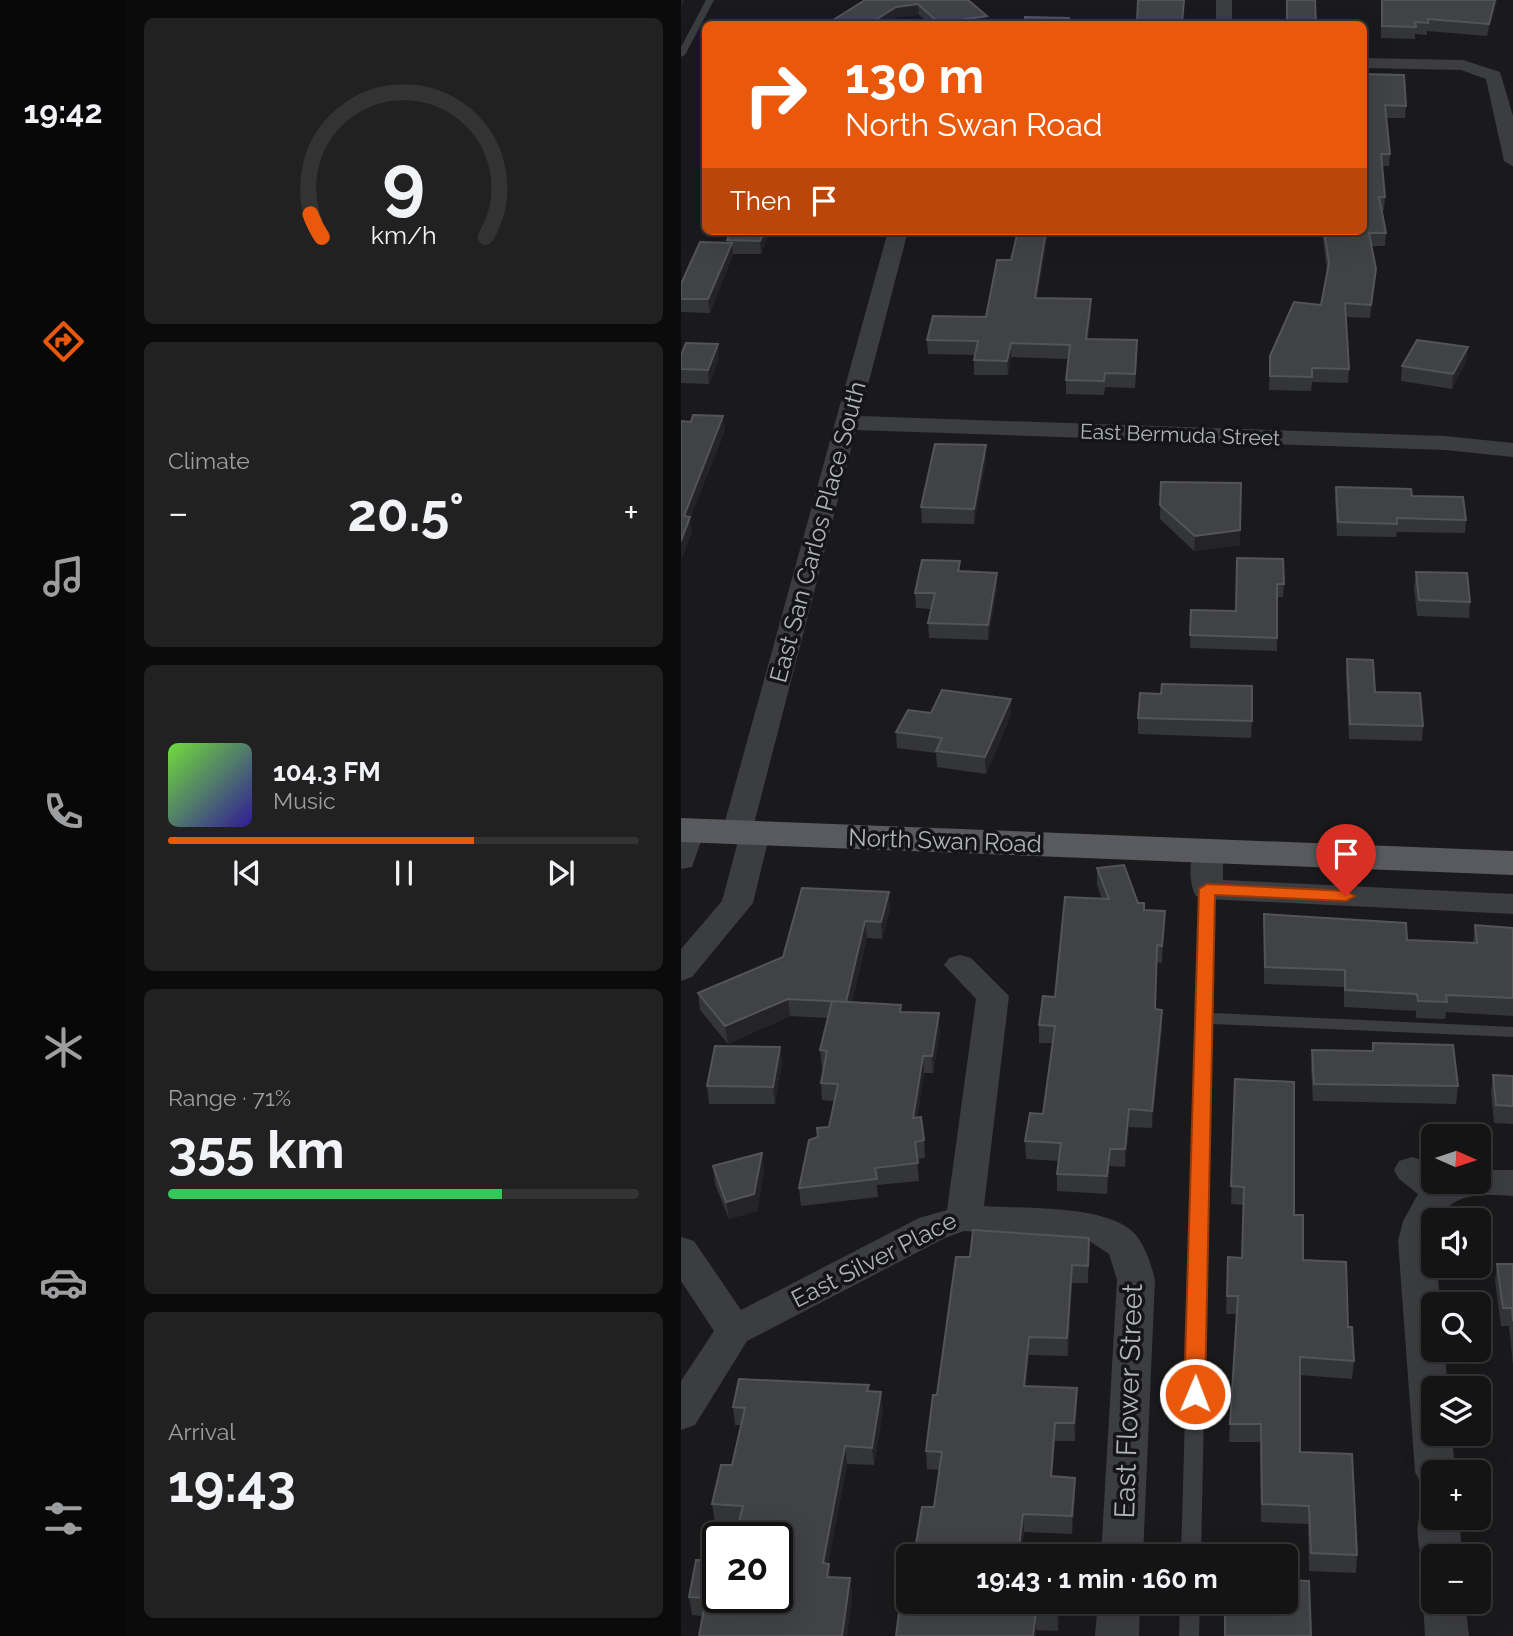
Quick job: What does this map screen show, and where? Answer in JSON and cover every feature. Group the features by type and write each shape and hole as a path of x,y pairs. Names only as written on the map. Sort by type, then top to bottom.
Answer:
{"main road":[{"name":"North Swan Road","path":"684,840 746,832 1513,863"}],"street":[{"path":"1224,0 1224,21"},
{"path":"1367,63 1463,65 1494,76 1513,161"},
{"name":"East San Carlos Place South","path":"681,970 736,903 746,832 847,423 897,235"},
{"name":"East Bermuda Street","path":"847,423 1445,443 1513,450"},
{"path":"1208,851 1207,889 1513,904"},
{"name":"East Silver Place","path":"734,1331 932,1228 964,1218 993,996 960,965"},
{"path":"1434,1460 1416,1241 1420,1217 1433,1196 1426,1181 1513,1183"},
{"name":"East Flower Street","path":"964,1218 1089,1227 1113,1236 1127,1248 1136,1280 1122,1544"},
{"path":"681,1251 734,1331 681,1414"},
{"path":"1117,1636 1118,1614"},
{"path":"1445,1614 1447,1636"}],"lane":[{"path":"681,55 710,0"},
{"path":"1191,1544 1207,889"},
{"path":"1204,1018 1513,1032"},
{"path":"1189,1636 1190,1614"}],"building":[{"path":"865,0 968,0 987,16 937,21 918,4 896,7 874,21 832,21"},
{"path":"1138,0 1184,0 1182,21 1137,21"},
{"path":"1287,0 1315,0 1316,21 1287,21"},
{"path":"1382,0 1495,0 1489,24 1428,19 1428,23 1415,22 1416,27 1382,26"},
{"path":"1025,17 1069,18 1068,21 1024,21"},
{"path":"1367,74 1404,75 1406,106 1385,105 1390,154 1381,154 1385,197 1379,197 1386,233 1369,233 1376,269 1371,305 1345,303 1349,369 1312,368 1312,377 1270,376 1270,356 1294,302 1321,305 1329,263 1325,235 1367,235"},
{"path":"729,235 762,235 760,241 727,240"},
{"path":"1017,235 1045,235 1035,298 1091,299 1086,339 1137,340 1135,374 1105,373 1104,381 1066,380 1070,345 1011,343 1007,361 974,360 978,341 927,340 933,316 986,317 997,260 1011,260"},
{"path":"700,242 732,243 708,299 681,299 681,284"},
{"path":"1417,340 1468,347 1453,374 1402,366"},
{"path":"686,343 718,344 708,370 681,369 681,355"},
{"path":"693,415 723,416 684,516 690,517 681,541 681,421 691,422"},
{"path":"935,444 986,445 974,509 921,507"},
{"path":"1161,482 1241,483 1240,530 1195,536 1160,505"},
{"path":"1336,487 1411,489 1412,496 1463,497 1466,520 1397,518 1397,524 1338,522"},
{"path":"1237,558 1283,559 1284,584 1277,584 1277,638 1190,635 1191,610 1236,611"},
{"path":"922,560 960,561 958,571 997,573 988,625 928,623 935,593 915,593"},
{"path":"1416,572 1467,573 1470,602 1419,600"},
{"path":"1347,659 1373,660 1375,692 1420,693 1423,726 1350,724"},
{"path":"1162,684 1252,686 1252,721 1138,718 1140,693 1161,694"},
{"path":"942,690 1011,699 985,757 936,751 942,738 896,732 908,710 931,713"},
{"path":"1124,865 1138,903 1144,903 1144,910 1165,911 1162,946 1157,945 1155,1009 1162,1010 1152,1111 1129,1109 1125,1149 1110,1149 1107,1176 1057,1174 1061,1143 1025,1141 1030,1113 1043,1114 1055,1026 1039,1025 1043,996 1055,997 1065,897 1109,899 1097,868"},
{"path":"802,888 889,892 881,922 865,921 846,1002 788,999 725,1026 698,993 783,957"},
{"path":"1264,914 1406,923 1407,940 1477,943 1475,925 1513,928 1513,998 1446,995 1447,1002 1418,1001 1417,994 1345,990 1345,970 1265,967"},
{"path":"832,1001 901,1005 900,1012 939,1013 932,1056 923,1056 913,1118 921,1117 924,1140 915,1142 918,1163 875,1168 877,1179 799,1188 809,1140 818,1137 817,1128 829,1127 838,1084 821,1083 827,1051 820,1050"},
{"path":"1373,1043 1453,1045 1458,1086 1314,1084 1312,1050 1373,1051"},
{"path":"715,1046 780,1047 773,1087 707,1086"},
{"path":"1493,1075 1513,1076 1513,1106 1496,1105"},
{"path":"1235,1079 1294,1082 1294,1215 1303,1215 1303,1260 1346,1262 1348,1327 1352,1327 1354,1361 1300,1357 1300,1452 1352,1454 1357,1555 1311,1553 1309,1506 1262,1504 1261,1424 1230,1424 1238,1296 1227,1296 1228,1257 1242,1258 1244,1187 1231,1186"},
{"path":"762,1153 754,1194 726,1202 713,1166"},
{"path":"973,1230 1089,1238 1088,1266 1072,1265 1067,1338 1029,1337 1024,1386 1077,1388 1074,1423 1055,1423 1051,1476 1075,1478 1072,1516 1023,1514 1019,1544 916,1544 922,1507 934,1507 942,1452 926,1451 933,1395 937,1395 956,1257 970,1257"},
{"path":"1497,1264 1513,1264 1513,1321 1512,1308 1503,1308"},
{"path":"739,1379 869,1385 867,1391 881,1392 872,1448 845,1446 823,1563 829,1564 827,1577 850,1578 842,1636 699,1636 703,1613 793,1613 793,1522 739,1522 743,1506 712,1504 721,1465 732,1465 745,1408 733,1407"},
{"path":"696,1560 702,1560 702,1598 689,1597"},
{"path":"1298,1580 1309,1581 1311,1636 1225,1636 1225,1614 1298,1614"},
{"path":"899,1614 1036,1614 1033,1636 896,1636"}],"route":[{"path":"1195,1394 1207,889 1346,896"}]}
